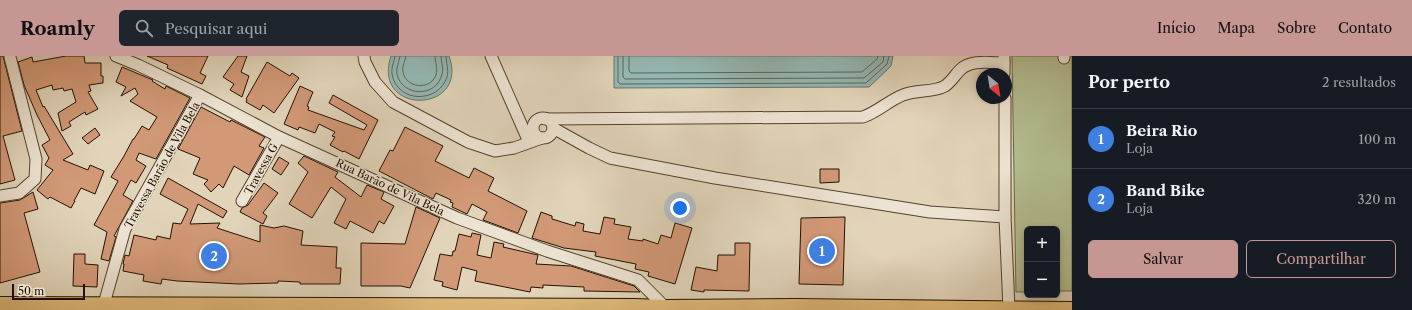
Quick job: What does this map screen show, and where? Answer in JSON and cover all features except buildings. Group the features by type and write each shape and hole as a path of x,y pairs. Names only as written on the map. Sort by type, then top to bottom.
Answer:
{"main road":[{"path":"0,304 570,308 634,306 877,309 1072,309"}],"street":[{"name":"Rua Barão de Vila Bela","path":"116,56 200,95 279,137 457,218 547,251 638,280 665,307"},
{"path":"364,56 365,62 374,82 392,102 468,142 495,151 514,148 548,137 553,128 551,122 540,120 534,124 533,130 536,136 542,138"},
{"path":"491,56 529,142"},
{"path":"0,196 19,193 34,179 36,159 9,57"},
{"path":"518,120 863,117 874,113 903,95 917,90 938,89 946,85 961,69 970,64 1004,64"},
{"name":"Travessa Barão de Vila Bela","path":"104,304 126,229 200,95"},
{"path":"1005,104 1006,217 1009,309"},
{"path":"553,128 610,158 715,178 930,212 1006,217"},
{"name":"Travessa G","path":"242,201 279,137"}],"green space":[{"path":"1012,56 1072,56 1072,291 1060,291 1060,226 1024,226 1024,292 1016,292"}],"water":[{"path":"391,56 449,56 452,75 446,89 435,97 420,100 406,98 395,89 389,76"},
{"path":"614,56 893,56 891,66 869,87 614,88"}],"place":[{"name":"Beira Rio","path":"822,251"},
{"name":"Band Bike","path":"214,256"}]}
